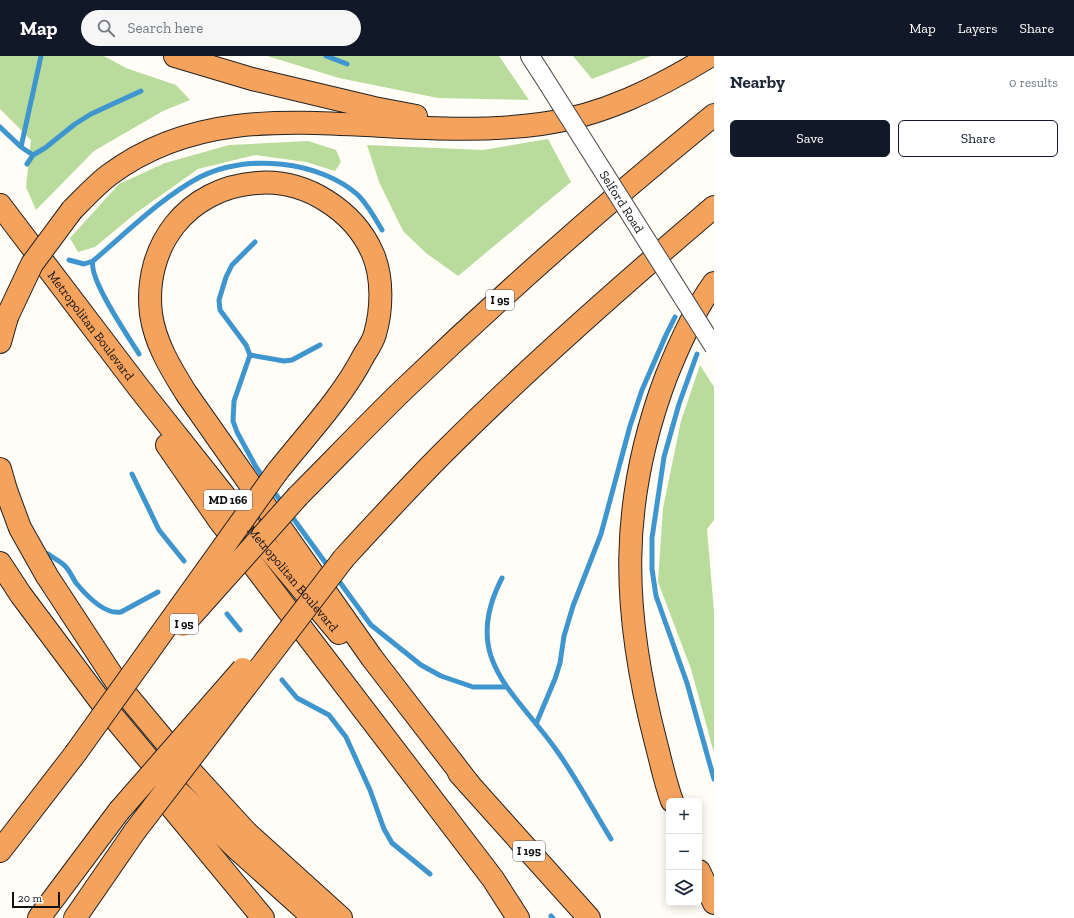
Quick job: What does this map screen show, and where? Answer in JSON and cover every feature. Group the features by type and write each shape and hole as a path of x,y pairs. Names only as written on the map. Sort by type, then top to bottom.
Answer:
{"highway":[{"path":"175,56 252,79 374,108 430,118 501,127"},
{"path":"0,342 7,317 32,264 72,210 110,175 140,156 172,141 220,127 261,122 387,126 501,127 541,124 586,114 631,98 666,82 710,56"},
{"name":"I 95","path":"0,851 75,754 186,621 298,496 402,392 488,310 576,231 714,115"},
{"path":"75,754 277,472 342,391 359,366 374,336 380,310 380,283 374,255 362,234 349,218 325,199 305,190 280,184 258,182 237,186 215,193 196,205 177,223 163,242 153,266 150,290 151,315 159,342 171,368 186,393 327,594 372,658 469,784"},
{"path":"0,205 219,520 493,879 518,918"},
{"name":"Metropolitan Boulevard","path":"0,205 139,388 235,509 469,784 589,918"},
{"path":"39,918 119,811 186,732 344,558 444,452 526,373 617,289 714,207"},
{"path":"671,798 639,669 633,624 629,562 632,512 640,465 656,404 677,350 714,283"},
{"path":"0,469 20,528 47,576 119,686 184,764 247,833 342,918"},
{"path":"75,918 135,832 344,558"},
{"path":"0,563 21,595 101,702 166,780 235,847 314,918"},
{"path":"0,570 16,598 92,710 262,918"},
{"path":"702,878 714,903"}],"street":[{"name":"Selford Road","path":"530,56 714,348"}],"green space":[{"path":"0,56 104,56 126,68 176,85 190,100 163,111 94,151 36,210 26,187 31,140 0,109"},
{"path":"267,56 499,56 529,100 438,98 339,78"},
{"path":"573,56 651,56 592,79"},
{"path":"548,139 571,182 458,276 426,253 403,231 379,182 367,145 483,150"},
{"path":"308,141 336,150 341,162 335,171 306,162 255,155 198,169 136,213 95,247 78,252 70,238 119,184 165,163 229,145"},
{"path":"700,365 714,387 714,520 707,529 714,612 714,753 691,669 658,582 663,508 681,421"}],"waterway":[{"path":"21,147 41,56"},
{"path":"326,56 347,64"},
{"path":"27,164 33,155 45,148 75,124 91,114 141,91"},
{"path":"0,127 21,147 33,155"},
{"path":"69,260 84,264 93,261 158,205 186,185 218,169 239,165 260,163 282,164 324,174 342,183 358,195 368,207 382,230"},
{"path":"255,242 232,265 226,277 219,300 220,310 246,345 250,355 234,401 233,421 237,432 256,467 265,480"},
{"path":"93,261 93,269 102,293 139,354"},
{"path":"536,724 555,679 560,663 564,636 573,606 601,534 630,426 642,390 675,317"},
{"path":"250,355 284,361 292,360 320,345"},
{"path":"697,354 679,404 664,457 652,538 652,569 656,596 687,683 714,779"},
{"path":"132,474 159,530 184,561"},
{"path":"271,488 283,504"},
{"path":"290,514 330,569"},
{"path":"48,554 66,567 76,583 90,598 102,607 109,610 121,612 158,592"},
{"path":"336,577 371,625 421,665 441,676 473,687 506,687"},
{"path":"502,578 491,606 487,631 490,653 498,672 510,691 557,751 611,839"},
{"path":"227,614 240,630"},
{"path":"282,680 297,698 329,715 346,737 370,790 384,829 392,843 430,874"}]}
